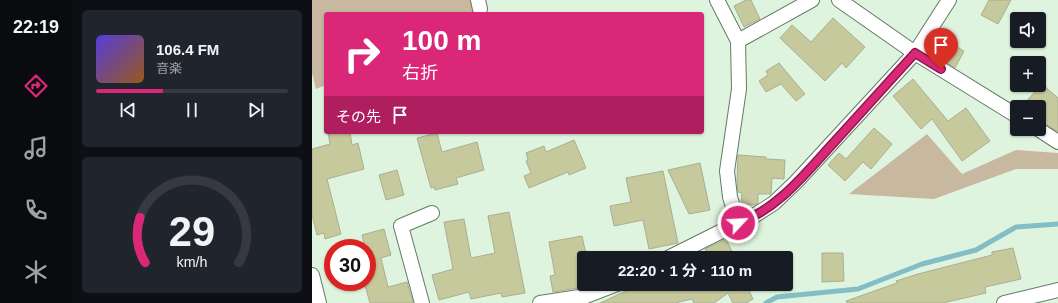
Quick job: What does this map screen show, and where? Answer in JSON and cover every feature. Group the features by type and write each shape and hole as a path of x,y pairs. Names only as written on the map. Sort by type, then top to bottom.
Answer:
{"street":[{"path":"717,0 738,41 739,89 727,171 730,197 738,223"},
{"path":"738,41 812,0"},
{"path":"839,0 915,53 1010,112"},
{"path":"682,251 749,219 774,203 796,182 915,53 949,0"},
{"path":"1046,134 1058,142"},
{"path":"422,303 401,226 432,213"},
{"path":"312,275 319,303"},
{"path":"1004,303 1058,290"},
{"path":"540,303 586,296 599,291"}],"shaded area":[{"path":"312,0 472,0 473,12 324,12 324,86 316,89 312,73"},
{"path":"927,134 962,174 1016,150 1058,153 1058,169 1016,169 934,199 849,194"}],"building":[{"path":"746,0 751,0 760,19 744,27 734,6"},
{"path":"989,0 1011,0 998,24 981,15"},
{"path":"833,18 865,47 846,68 842,63 825,81 780,38 792,25 811,42"},
{"path":"940,37 964,51 955,68 931,53"},
{"path":"779,63 805,94 796,101 781,84 766,92 759,81 768,75 766,71"},
{"path":"913,79 948,121 966,108 990,141 962,161 932,119 921,129 893,96"},
{"path":"1046,88 1058,98 1058,132 1046,124 1046,100 1027,100 1035,92 1046,92"},
{"path":"874,128 892,144 871,169 863,162 845,181 828,165 839,153 846,159"},
{"path":"328,134 350,134 352,145 358,143 364,169 327,179 341,234 325,239 324,233 317,235 312,215 312,149 330,144"},
{"path":"437,134 442,152 477,142 484,170 456,178 458,184 435,190 434,187 431,188 417,138"},
{"path":"574,140 586,168 569,175 568,172 529,188 524,176 531,173 526,161 528,160 526,153 544,146 546,152"},
{"path":"738,155 785,160 784,179 772,178 771,194 758,194 758,203 756,205 741,204 742,193 738,192 737,181"},
{"path":"700,163 710,210 689,214 668,170"},
{"path":"397,170 404,195 386,200 379,175"},
{"path":"663,171 678,243 649,249 643,220 614,226 610,206 631,202 626,178"},
{"path":"509,212 525,293 502,297 501,293 471,299 469,292 439,300 432,275 453,269 444,222 464,219 471,258 495,253 488,216"},
{"path":"384,229 391,255 381,258 388,287 407,282 413,303 370,303 367,291 376,291 376,239 363,239 362,235"},
{"path":"582,236 585,251 577,251 577,288 553,292 550,276 555,275 549,242"},
{"path":"726,239 732,251 706,251 705,249"},
{"path":"1013,248 1021,279 985,287 986,293 943,303 847,303 846,301 918,274 992,255 992,252"},
{"path":"822,253 843,253 844,281 822,282"},
{"path":"626,291 749,291 753,299 746,303 733,303 728,293 714,303 694,303 692,299 675,303 600,303"}],"waterway":[{"path":"766,303 777,297 858,289 922,264 976,250 1016,227 1058,224"}],"route":[{"path":"738,223 749,219 774,203 796,182 915,53 941,69"}]}
